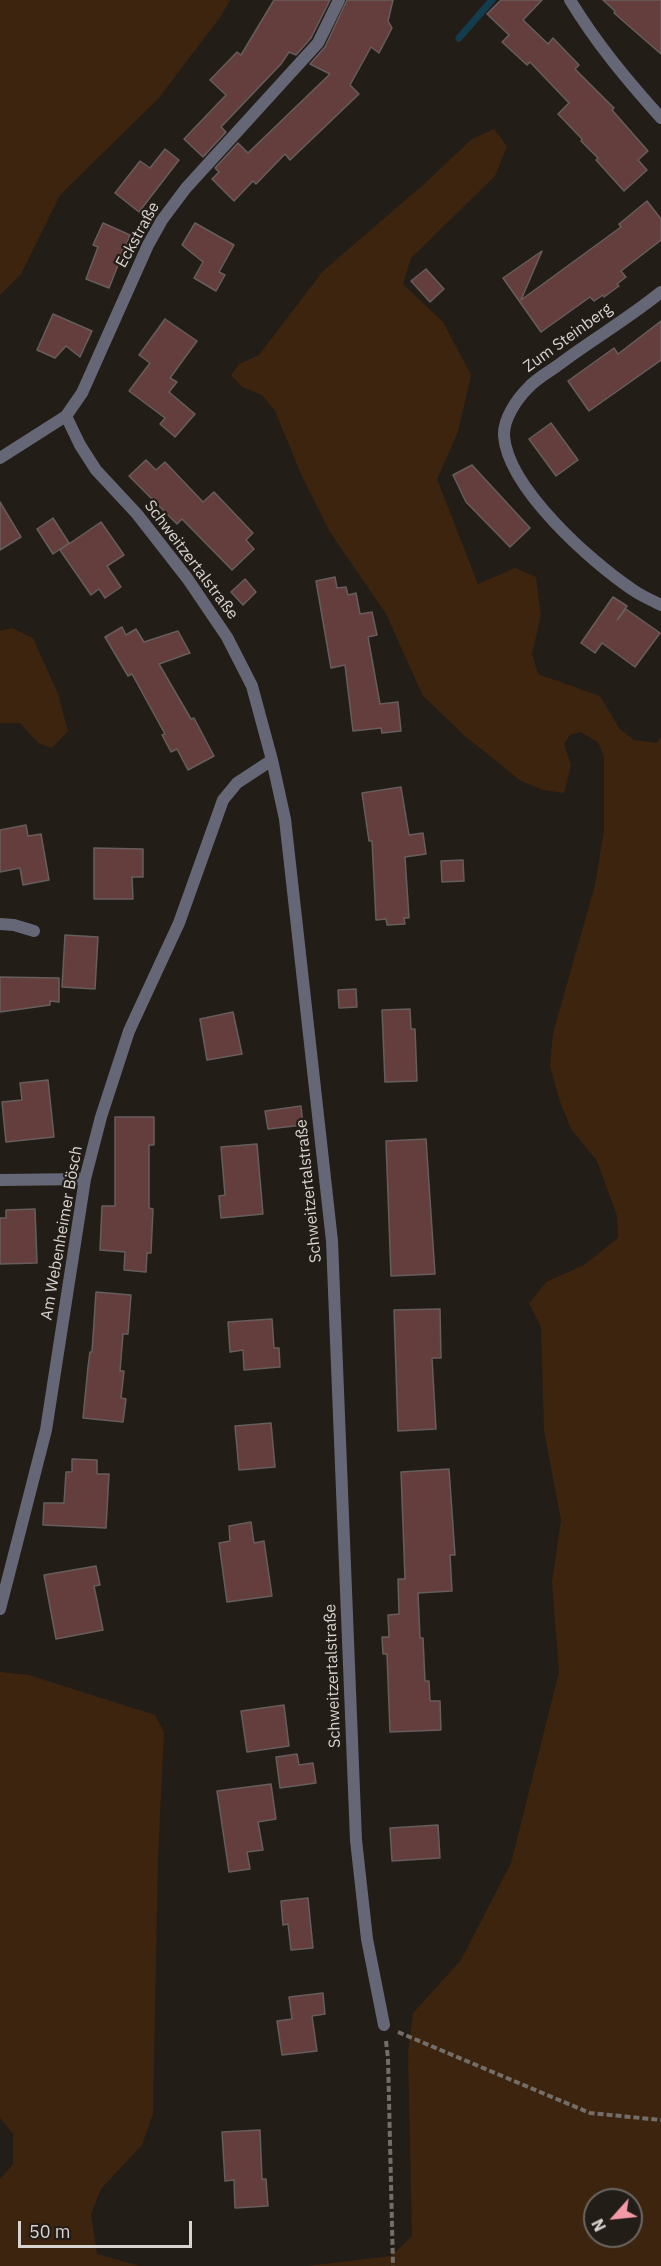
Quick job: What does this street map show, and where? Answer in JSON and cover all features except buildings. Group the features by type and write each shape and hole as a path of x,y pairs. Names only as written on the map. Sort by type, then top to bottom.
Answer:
{"street":[{"name":"Eckstraße","path":"0,458 66,416 82,393 148,245 162,220 186,188 318,43 339,0"},
{"path":"570,0 619,71 661,118"},
{"name":"Zum Steinberg","path":"661,292 528,387 510,411 503,434 508,456 521,481 543,510 589,556 633,591 661,605"},
{"name":"Schweitzertalstraße","path":"66,416 80,445 96,470 137,514 173,560 227,637 252,686 285,819 332,1241 356,1839 367,1939 384,2025"},
{"name":"Am Webenheimer Bösch","path":"0,1609 46,1430 85,1179 101,1117 129,1031 179,923 223,800 237,783 272,760"},
{"path":"0,924 14,925 34,931"},
{"path":"0,1180 85,1179"}],"path":[{"path":"384,2025 590,2113 661,2120"},
{"path":"384,2025 388,2058 393,2266"}],"shaded area":[{"path":"0,0 230,0 221,16 158,99 60,195 21,274 0,295"},
{"path":"494,129 507,146 495,176 411,258 403,284 443,322 471,375 458,432 437,479 478,584 515,568 536,577 541,615 532,654 538,674 600,696 619,728 634,740 657,743 661,737 661,2266 307,2266 391,2256 412,2236 408,2053 413,2013 461,1960 511,1863 559,1672 552,1582 561,1520 544,1431 541,1327 529,1303 546,1282 584,1265 618,1238 617,1216 597,1161 571,1129 559,1099 550,1066 553,1033 595,885 604,830 604,757 598,742 580,732 570,735 564,744 571,765 564,793 543,790 521,781 465,736 423,696 386,614 330,532 301,474 275,411 262,395 242,387 231,375 239,364 259,355 323,271 423,185 472,139"},
{"path":"12,628 33,638 58,694 68,731 52,748 38,743 20,723 0,723 0,631"},
{"path":"0,1672 29,1675 155,1715 164,1732 158,1858 153,2114 142,2145 101,2189 91,2214 97,2254 140,2266 0,2266 0,2179 13,2164 13,2134 0,2118"}],"waterway":[{"path":"459,38 492,0"}]}
